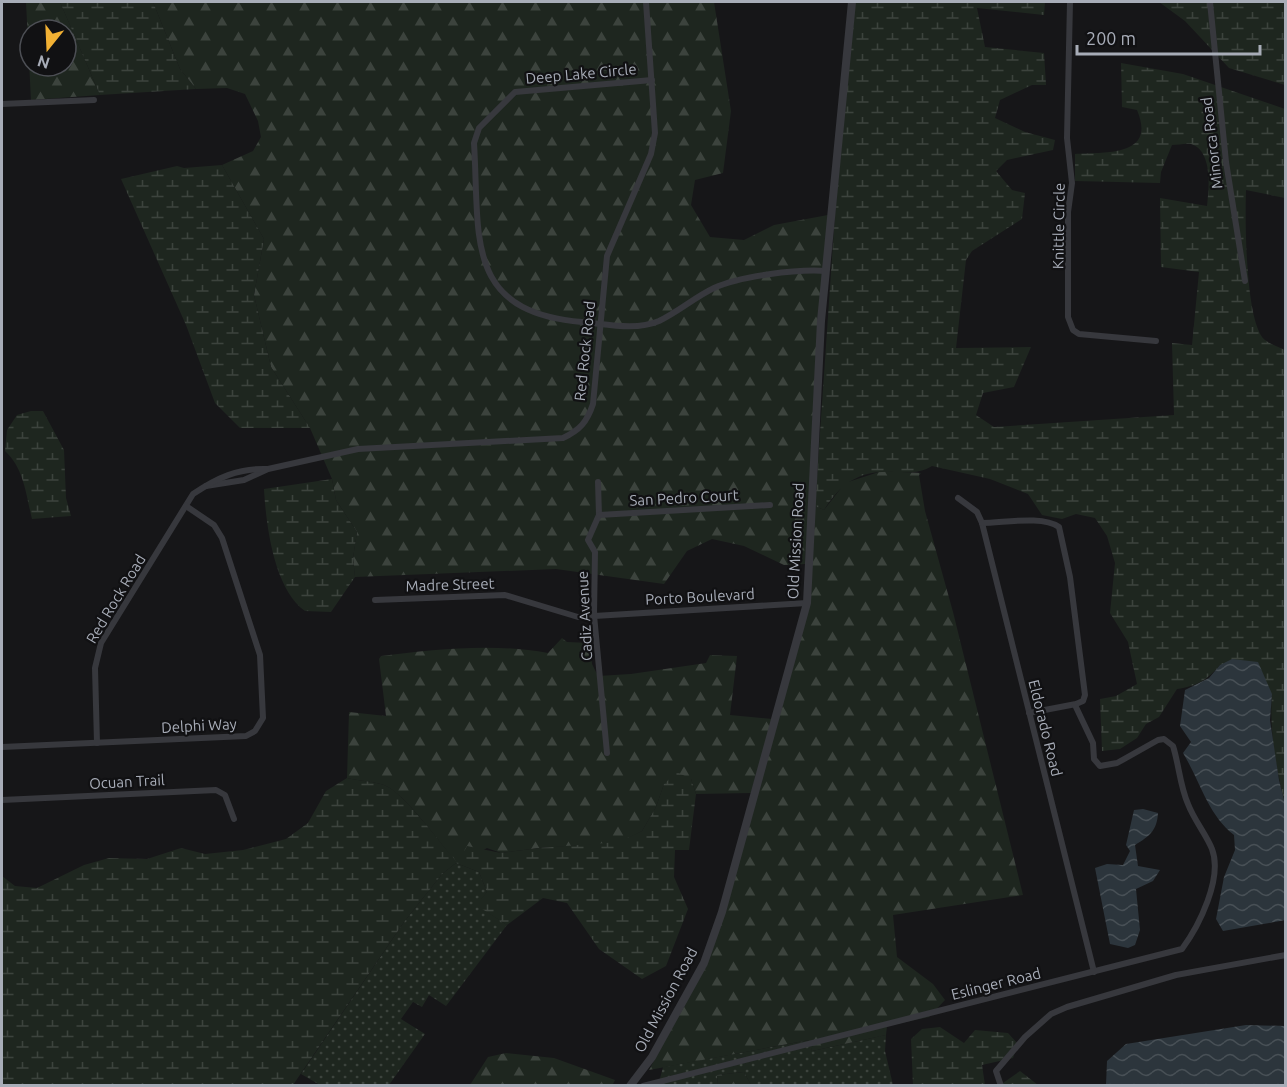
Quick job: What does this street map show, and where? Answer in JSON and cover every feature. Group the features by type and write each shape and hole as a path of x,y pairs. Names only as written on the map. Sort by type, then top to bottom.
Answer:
{"street":[{"name":"Red Rock Road","path":"97,743 95,668 101,643 193,494 237,472 268,469 358,449 563,438 579,431 589,417 593,404 607,256 651,154 655,133 646,2"},
{"name":"Old Mission Road","path":"630,1086 652,1057 704,963 722,912 807,603 826,271 852,2"},
{"name":"Knittle Circle","path":"1070,2 1067,138 1072,183 1068,212 1070,276 1068,317 1073,330 1079,334 1156,341"},
{"name":"Minorca Road","path":"1210,2 1226,162 1245,281"},
{"name":"Deep Lake Circle","path":"652,80 515,92 479,128 474,143 481,245 486,268 495,285 521,308 540,317 641,326 658,321 715,287 796,269 826,271"},
{"path":"2,104 94,100"},
{"name":"Red Rock Road","path":"206,486 238,481 268,469"},
{"path":"237,472 238,481"},
{"name":"Cadiz Avenue","path":"598,482 599,514 588,540 595,552 594,615 607,753"},
{"name":"Eldorado Road","path":"958,498 976,512 982,523 1094,972"},
{"name":"San Pedro Court","path":"599,514 770,505"},
{"name":"Delphi Way","path":"2,747 246,736 255,730 263,718 260,655 222,538 214,525 186,506"},
{"path":"982,523 1041,520 1051,521 1059,527 1070,577 1085,695 1083,701 1076,705 1029,713"},
{"name":"Madre Street","path":"375,600 505,595 563,614 578,617 594,615"},
{"name":"Porto Boulevard","path":"594,615 807,603"},
{"name":"Eslinger Road","path":"643,1086 1182,949 1194,933 1206,906 1214,861 1212,849 1187,803 1173,746 1164,739 1151,743 1117,763 1103,766 1096,763 1093,743 1076,705"},
{"name":"Ocuan Trail","path":"2,800 216,790 225,795 234,819"},
{"path":"1001,1086 996,1071 1025,1037 1051,1014 1176,975 1286,955"}],"green space":[{"path":"26,2 60,2 67,18 27,18"},
{"path":"60,2 153,2 180,69 196,89 100,95 78,44 78,18 67,18"},
{"path":"153,2 714,2 731,111 723,173 695,180 691,205 710,237 744,240 774,225 828,215 805,564 784,565 744,546 712,539 687,551 664,584 556,569 355,577 353,558 357,532 336,500 332,479 310,428 271,367 254,295 264,239 222,165 253,151 261,137 258,121 245,94 227,88 196,89 180,69"},
{"path":"855,2 1045,2 1044,15 977,8 985,47 1044,53 1046,85 1032,85 1000,100 995,118 1025,132 1055,140 1053,150 1007,160 996,171 1012,190 1025,193 1022,219 972,251 966,260 956,348 1031,347 1014,387 983,393 976,415 994,427 1174,415 1172,343 1192,345 1199,272 1161,267 1160,198 1207,206 1208,171 1203,154 1198,148 1191,144 1184,144 1172,145 1161,172 1160,183 1075,181 1075,154 1125,149 1134,144 1140,136 1141,125 1137,110 1122,107 1121,63 1183,74 1285,109 1285,198 1246,190 1246,245 1250,293 1258,330 1265,340 1285,350 1285,804 1274,749 1272,694 1220,665 1201,682 1177,689 1159,717 1146,724 1137,738 1120,749 1102,751 1100,699 1116,696 1137,684 1128,642 1110,613 1115,563 1107,536 1095,518 1076,514 1062,519 1042,515 1028,494 990,479 932,466 918,471 883,472 862,476 845,485 824,510 815,506 835,214"},
{"path":"1159,2 1285,2 1285,85 1229,68 1185,21"},
{"path":"78,44 100,95 31,100 30,78 78,78"},
{"path":"222,165 264,239 254,295 271,367 310,428 240,428 215,403 186,325 121,179 177,166 184,168"},
{"path":"31,411 43,411 64,450 66,498 71,516 32,519 20,474 5,451 7,430 17,415"},
{"path":"882,471 921,473 919,475 925,511 953,612 1023,895 893,915 897,957 933,984 945,1000 929,1017 887,1026 886,1035 812,1051 809,1040 649,1070 707,964 810,604 815,506 824,510 845,483"},
{"path":"332,479 336,500 357,532 353,558 355,577 331,612 305,611 294,601 279,572 270,538 264,489"},
{"path":"562,638 567,642 590,643 592,664 598,676 631,674 706,663 710,655 737,656 730,715 772,719 751,793 696,794 691,779 664,784 656,807 642,831 619,843 501,853 487,848 458,864 393,790 384,785 347,778 349,712 386,716 379,659 381,656 444,649 486,648 548,653"},
{"path":"677,772 691,779 696,794 689,850 675,850 674,877 688,909 666,966 642,979 599,949 567,903 543,898 507,925 476,905 487,892 479,872 456,863 442,874 404,922 293,1085 2,1085 2,876 15,886 37,888 84,865 109,858 147,859 181,848 205,854 243,850 286,839 308,823 326,791 347,778 384,785 392,790 412,808 458,863 467,846 501,853 619,842 642,831 656,807 664,784"},
{"path":"456,863 479,872 487,892 477,905 507,925 446,1006 429,995 422,1007 413,1002 401,1019 425,1034 389,1085 320,1085 301,1074 404,922 442,874"},
{"path":"940,1027 964,1043 975,1030 1008,1033 1018,1044 1013,1058 982,1065 985,1085 913,1086 911,1039 922,1029"},
{"path":"886,1035 885,1051 893,1085 751,1085 744,1072 717,1075 718,1085 658,1086 663,1067 810,1040 812,1051"},
{"path":"506,1053 554,1058 615,1080 612,1086 470,1085 488,1057"},
{"path":"1020,1071 1038,1085 1001,1086 1003,1083"},
{"path":"744,1072 751,1085 718,1085 717,1075"}],"water":[{"path":"1232,659 1258,662 1272,694 1270,720 1285,804 1286,920 1223,931 1216,919 1224,877 1235,850 1234,835 1217,818 1183,753 1191,742 1180,726 1185,690 1209,678 1220,665"},
{"path":"1143,809 1158,813 1152,832 1135,845 1138,866 1160,870 1153,881 1136,889 1140,930 1135,945 1128,948 1110,944 1095,868 1107,864 1123,865 1130,851 1126,845 1134,810"},
{"path":"1246,1025 1285,1026 1285,1085 1106,1085 1107,1061 1126,1044"}]}
